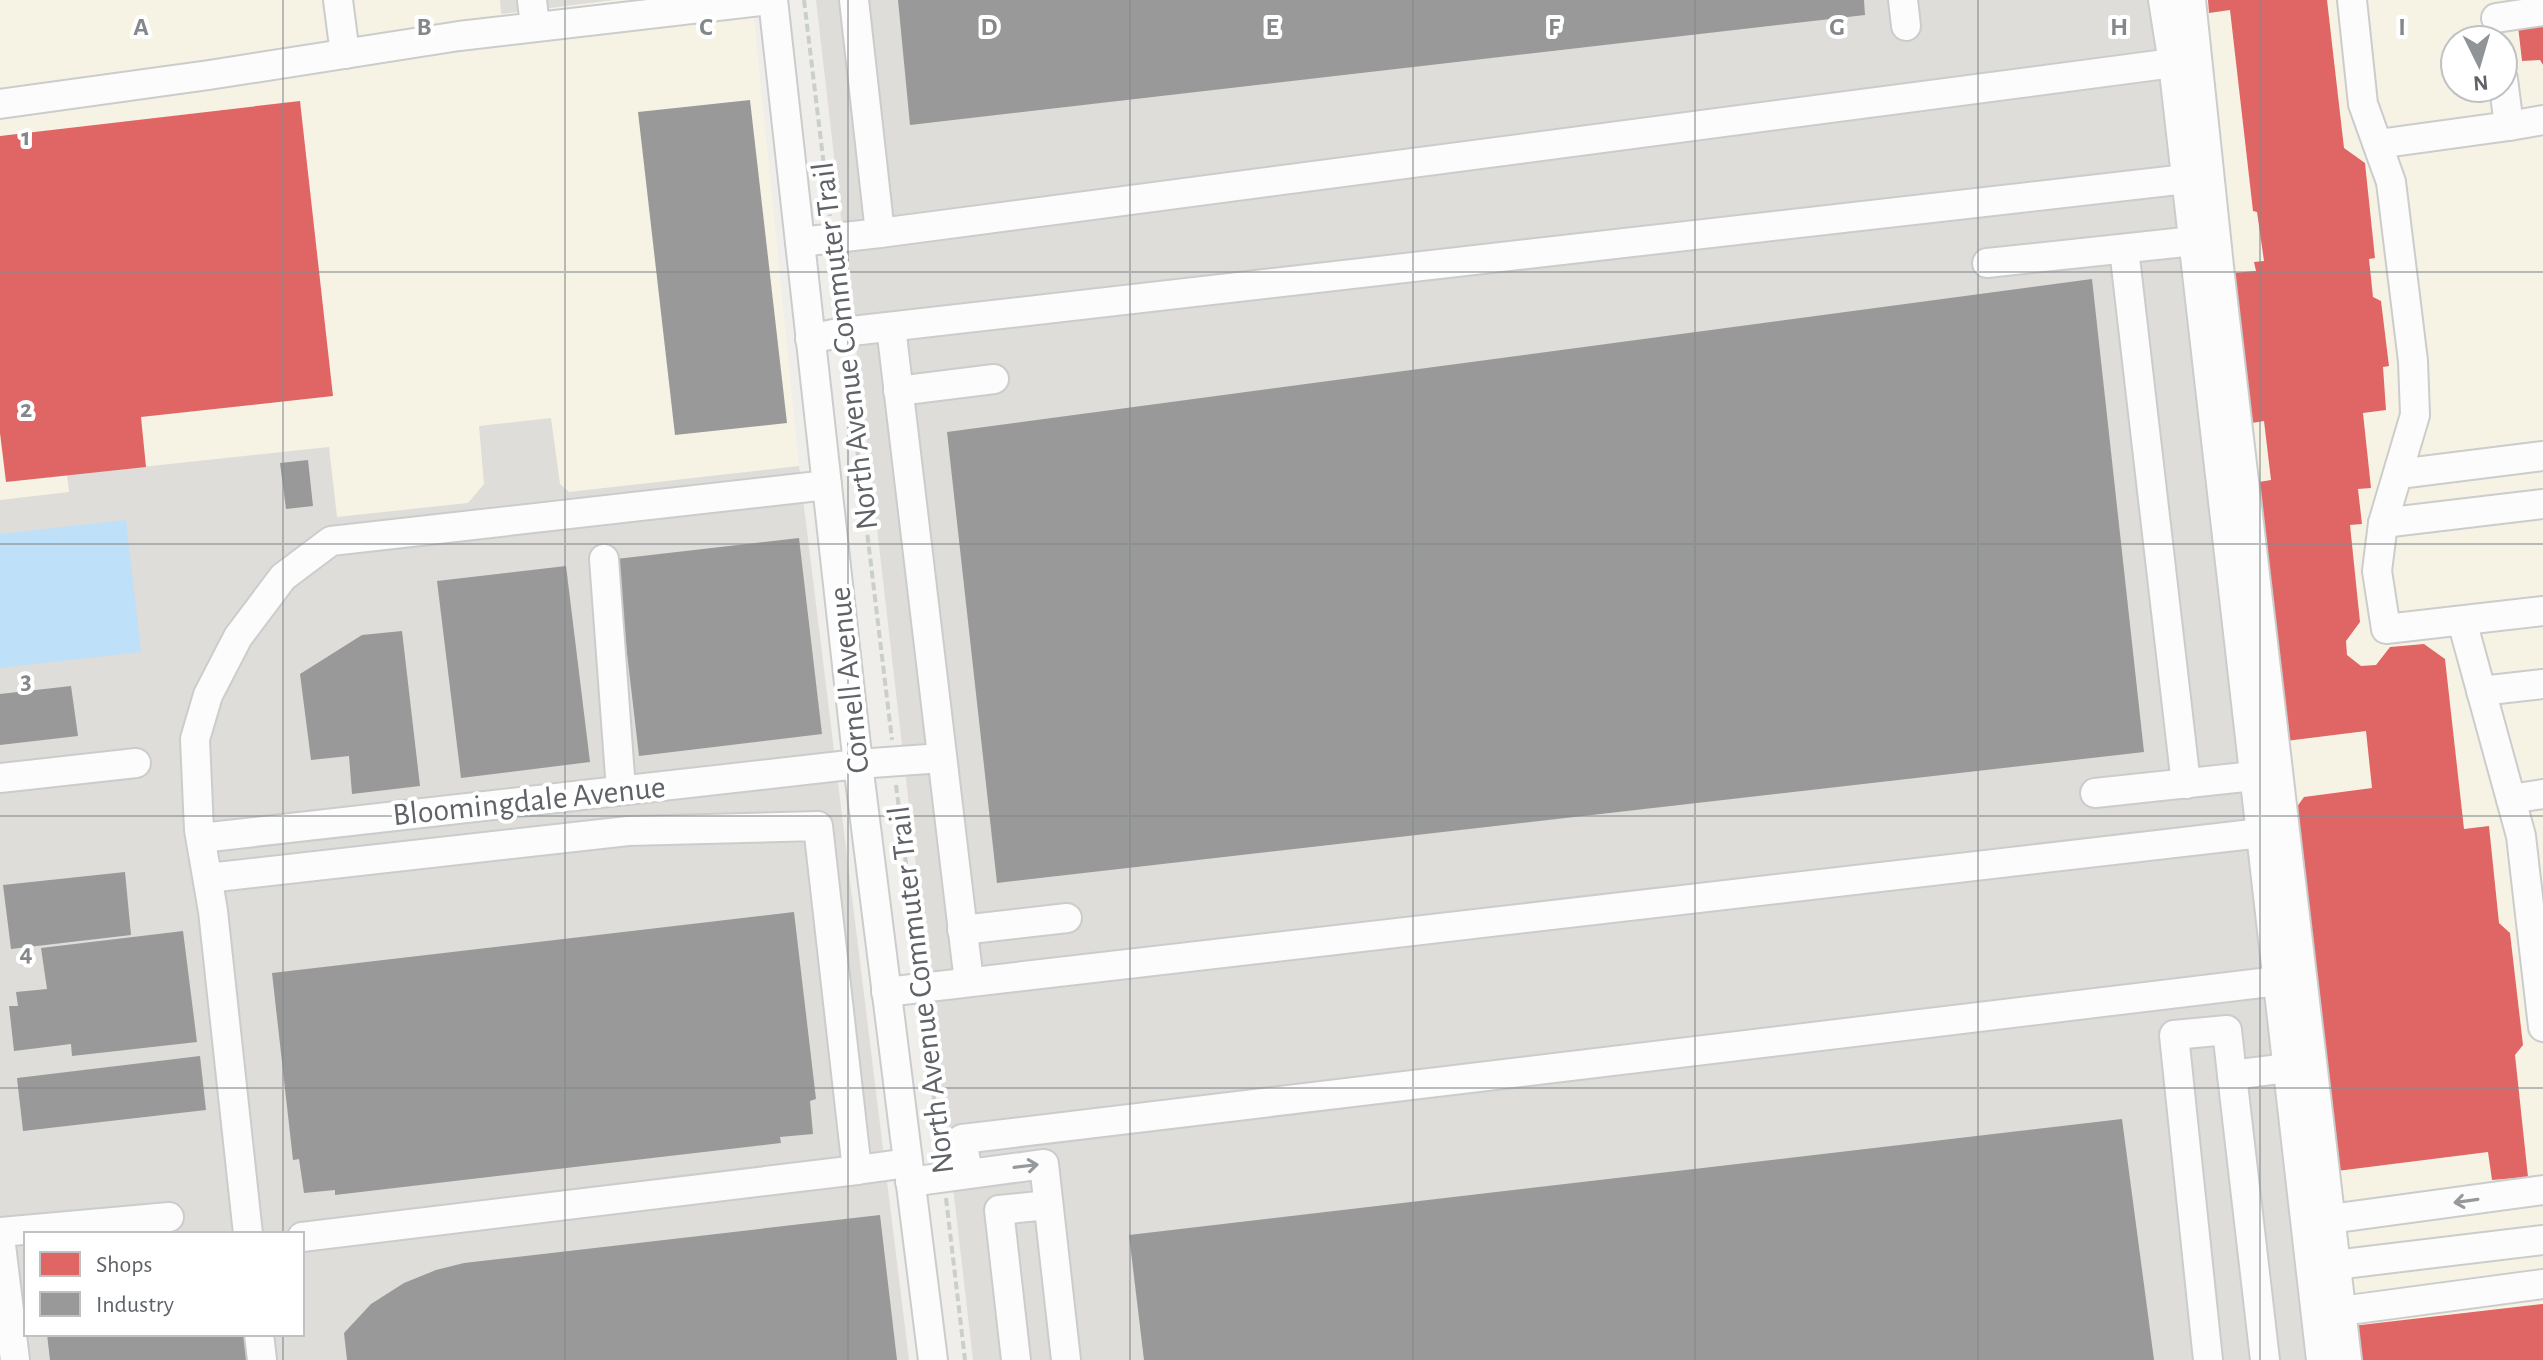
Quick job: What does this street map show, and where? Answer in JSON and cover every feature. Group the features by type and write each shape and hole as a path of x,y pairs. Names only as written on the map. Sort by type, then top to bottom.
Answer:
{"street":[{"path":"338,0 345,54"},
{"path":"0,104 345,54 533,14 771,0"},
{"name":"Cornell Avenue","path":"771,0 858,764 933,1360"},
{"path":"854,0 880,233"},
{"path":"2163,0 2194,241 2321,1360"},
{"path":"2191,0 2347,1360"},
{"path":"2352,0 2363,104 2391,182 2413,361 2415,415 2383,523 2377,571 2386,629 2543,611"},
{"path":"2496,19 2543,11"},
{"path":"800,242 2173,63"},
{"path":"2506,104 2509,126"},
{"path":"2378,144 2543,120"},
{"path":"810,339 843,332 2186,179"},
{"path":"1987,263 2194,241"},
{"path":"2124,249 2186,784"},
{"path":"891,327 969,982"},
{"path":"898,391 994,379"},
{"path":"2399,474 2543,456"},
{"path":"248,1232 201,838 195,739 208,695 238,637 283,577 331,541 827,485"},
{"path":"2383,523 2543,504"},
{"path":"604,559 621,790"},
{"path":"2462,621 2521,836 2543,1027"},
{"path":"2481,691 2543,684"},
{"name":"Bloomingdale Avenue","path":"201,838 858,764 942,758"},
{"path":"0,778 136,763"},
{"path":"2095,793 2254,776"},
{"path":"2511,799 2543,794"},
{"path":"208,878 628,831 818,826 857,1170"},
{"path":"886,992 2261,833"},
{"path":"962,930 1067,918"},
{"path":"956,1175 962,1139 2278,981"},
{"path":"2208,1360 2174,1035 2227,1030 2265,1360"},
{"path":"2232,1075 2288,1068"},
{"path":"304,1237 857,1170 956,1175 1044,1164 1066,1360"},
{"path":"2330,1219 2543,1190"},
{"path":"1016,1360 999,1210 1048,1205"},
{"path":"28,1232 169,1217"},
{"path":"15,1360 0,1235 24,1232"},
{"path":"2335,1265 2543,1240"},
{"path":"2341,1311 2543,1284"},
{"path":"259,1336 262,1360"}],"path":[{"name":"North Avenue Commuter Trail","path":"804,0 939,1142"},
{"name":"North Avenue Commuter Trail","path":"956,1175 965,1360"}],"shaded area":[{"path":"0,0 500,0 502,14 614,0 752,0 799,466 569,492 560,485 550,418 468,503 337,517 329,447 67,475 70,492 0,500"},
{"path":"500,0 614,0 501,14"},
{"path":"816,0 2182,0 2340,1360 973,1360"},
{"path":"2182,0 2543,0 2543,1360 2345,1360"},
{"path":"551,418 560,484 569,492 799,466 909,1360 0,1360 0,500 69,492 67,475 329,447 337,517 468,503 484,484 479,426"}],"water":[{"path":"126,520 141,652 0,668 0,534"}],"building: Shops":[{"path":"2208,0 2327,0 2344,148 2365,163 2375,258 2369,259 2373,297 2381,301 2389,366 2383,367 2386,410 2363,413 2371,488 2358,489 2362,524 2350,525 2360,622 2346,641 2347,655 2361,666 2376,665 2390,647 2424,644 2445,659 2464,829 2489,826 2499,923 2510,933 2523,1045 2515,1055 2528,1177 2492,1180 2488,1152 2337,1171 2293,812 2304,797 2372,788 2366,731 2286,741 2259,527 2264,527 2259,482 2271,480 2264,421 2252,423 2233,273 2256,271 2254,262 2264,261 2257,212 2253,211 2230,10 2209,13"},
{"path":"2543,23 2543,65 2540,60 2522,61 2519,26"},
{"path":"300,101 333,396 141,417 146,467 6,482 0,433 0,136"},
{"path":"2543,1304 2543,1360 2356,1360 2352,1326"}],"building: Industry":[{"path":"898,0 1864,0 1865,15 910,125"},
{"path":"750,100 787,423 675,435 638,112"},
{"path":"2092,279 2144,752 997,883 947,432"},
{"path":"308,460 313,506 286,509 280,463"},
{"path":"799,538 822,734 639,756 616,559"},
{"path":"566,566 590,762 461,778 437,581"},
{"path":"402,631 420,786 352,794 349,756 311,760 300,674 362,635"},
{"path":"71,686 78,736 0,745 0,694"},
{"path":"125,872 131,935 11,949 3,885"},
{"path":"794,912 816,1099 810,1101 813,1134 780,1137 781,1143 335,1195 335,1190 304,1193 299,1159 293,1160 272,973"},
{"path":"183,931 197,1042 72,1056 71,1044 14,1051 9,1006 18,1006 16,992 47,989 41,948"},
{"path":"200,1056 206,1110 23,1131 17,1078"},
{"path":"2122,1119 2154,1360 1144,1360 1129,1235"},
{"path":"880,1215 897,1360 347,1360 344,1333 371,1304 404,1283 436,1270 464,1263"},
{"path":"47,1336 247,1336 250,1360 50,1360"}]}
